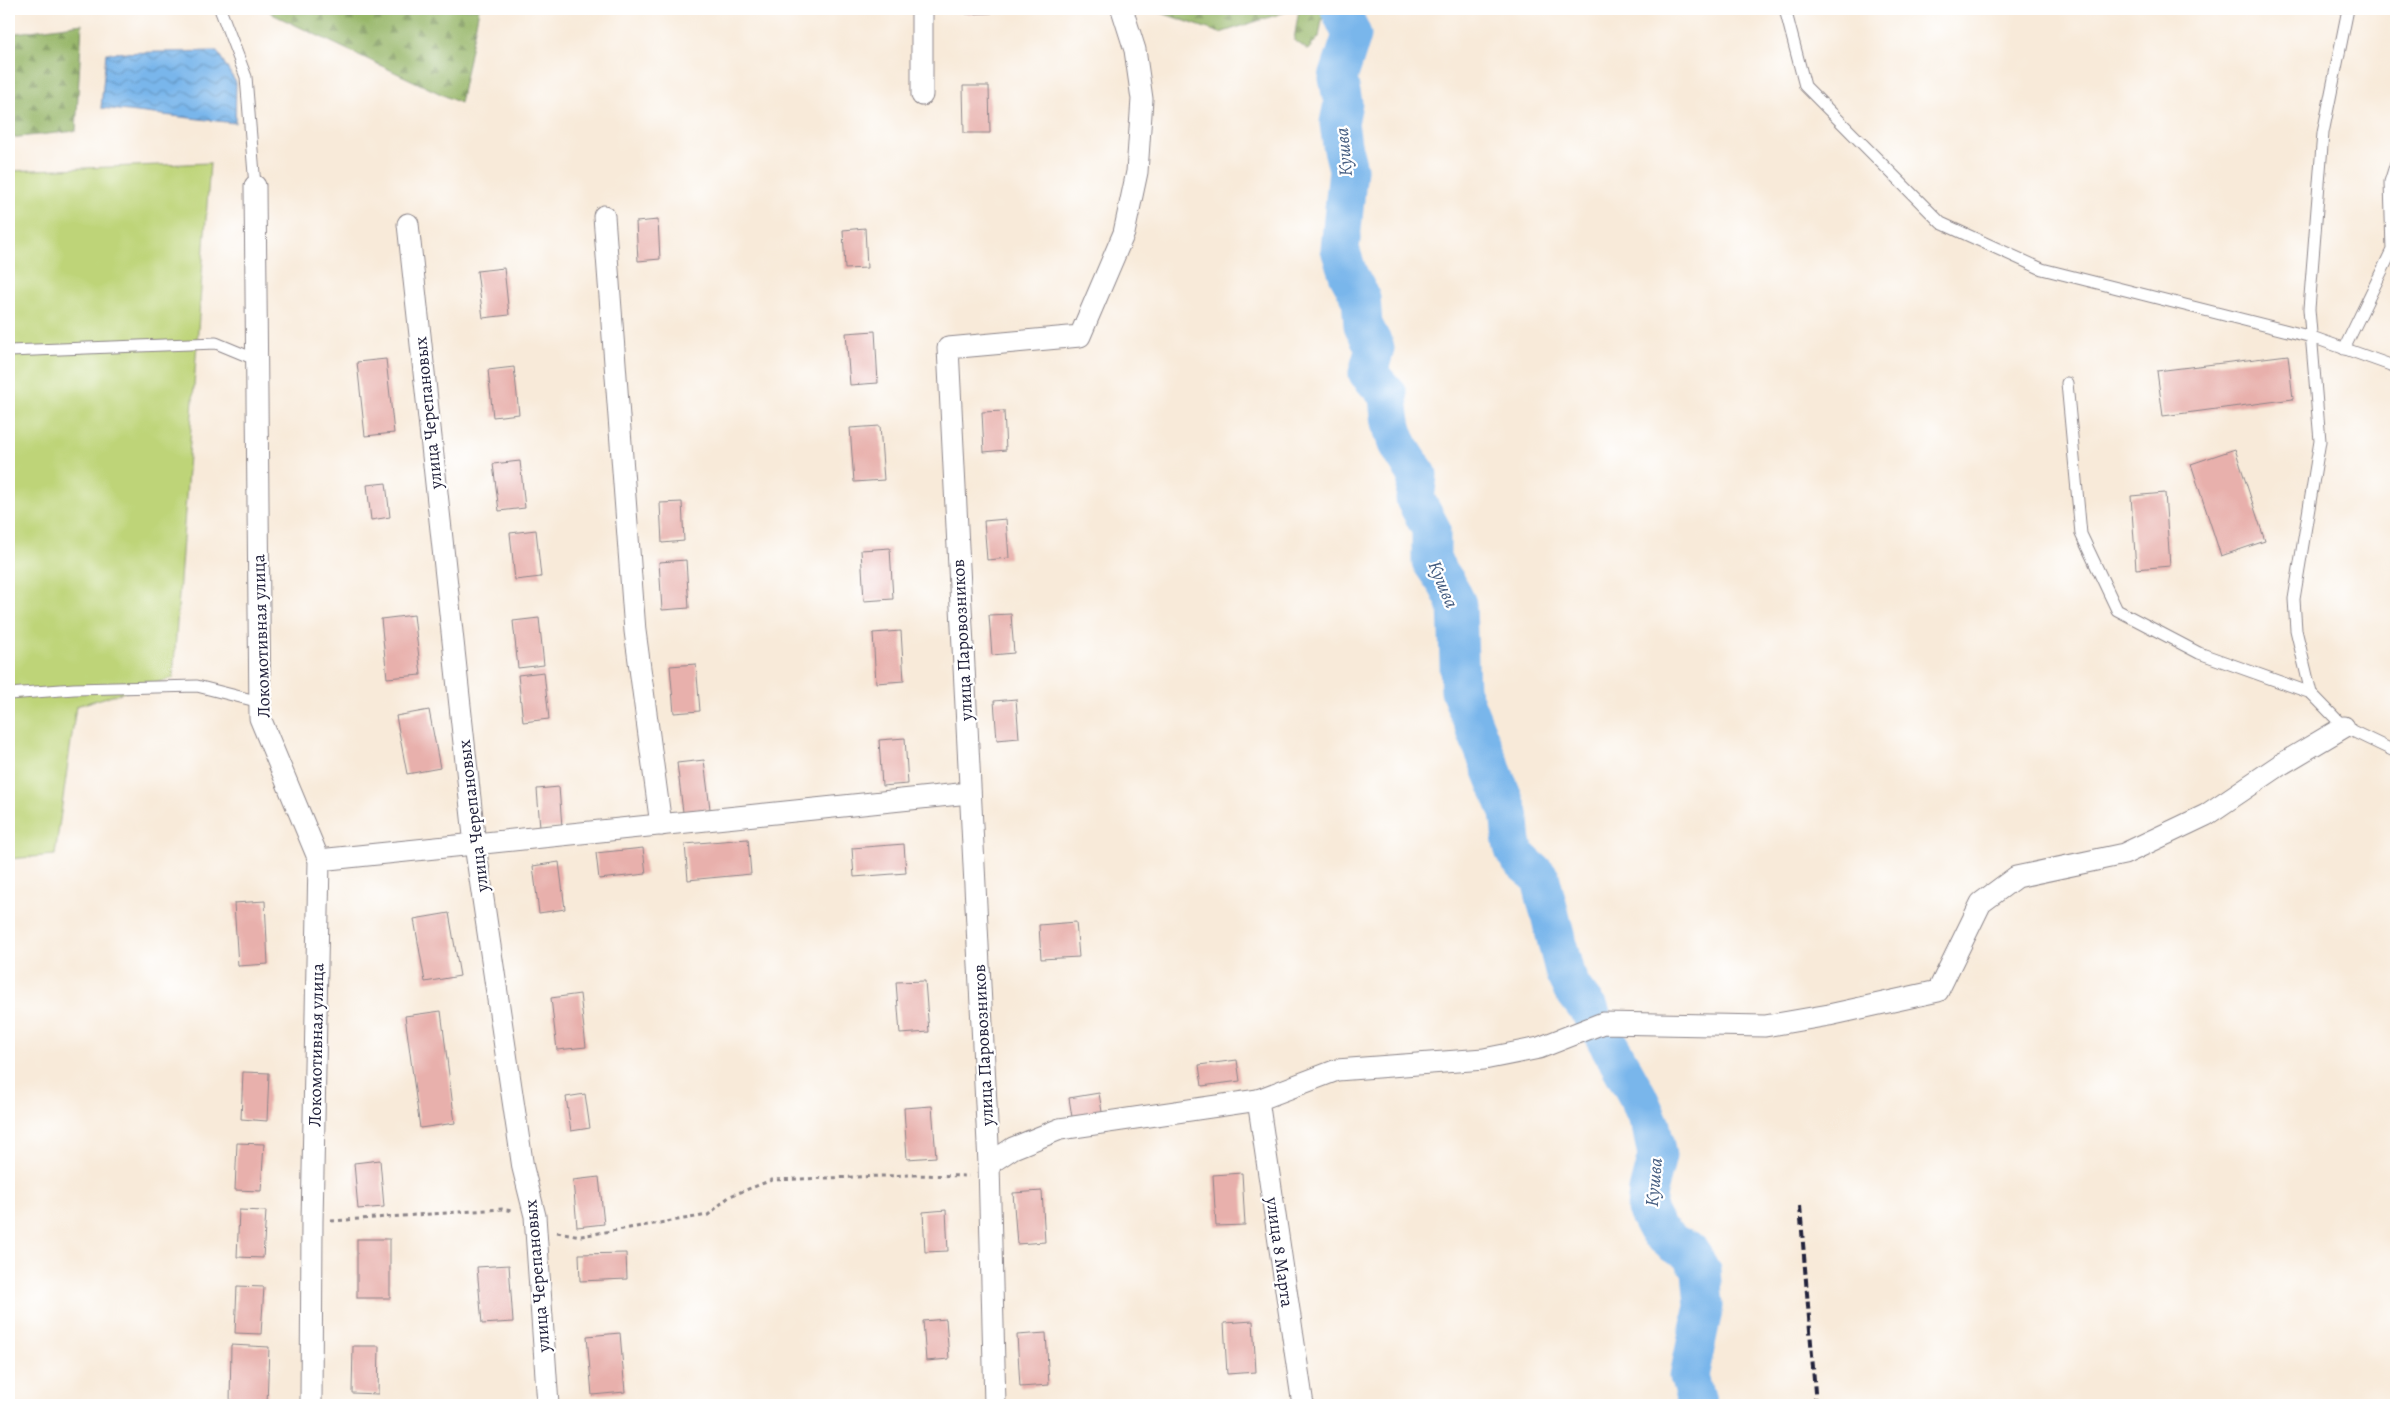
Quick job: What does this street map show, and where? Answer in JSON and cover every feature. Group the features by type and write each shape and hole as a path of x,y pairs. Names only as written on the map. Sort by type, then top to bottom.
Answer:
{"street":[{"path":"922,9 922,95"},
{"name":"улица Паровозников","path":"995,1405 989,1170 948,348 1080,336 1124,233 1137,172 1142,99 1135,50 1122,9"},
{"name":"Локомотивная улица","path":"255,186 260,718 319,860 312,1222 311,1405"},
{"path":"604,216 635,631 661,825"},
{"name":"улица Черепановых","path":"408,224 474,845 523,1168 535,1216 548,1405"},
{"path":"989,1170 1013,1148 1060,1130 1258,1100 1337,1070 1484,1058 1539,1048 1603,1022 1765,1026 1829,1015 1938,991 1981,903 2016,877 2124,854 2206,815 2280,764 2344,727"},
{"path":"319,860 970,793"},
{"name":"улица 8 Марта","path":"1258,1100 1303,1405"}],"lane":[{"path":"220,9 246,77 255,186"},
{"path":"1784,9 1804,86 1941,223 2042,269 2312,337 2396,367"},
{"path":"2311,693 2296,630 2294,600 2320,440 2309,309 2323,133 2348,9"},
{"path":"2344,349 2392,250 2390,182 2396,163"},
{"path":"9,351 216,343 257,360"},
{"path":"2067,383 2081,534 2117,610 2200,653 2311,693 2344,727 2396,752"},
{"path":"9,694 74,689 197,686 260,702"}],"path":[{"path":"312,1222 502,1208 535,1216 557,1232 581,1236 708,1214 730,1196 772,1180 989,1170"}],"green space":[{"path":"268,9 479,9 460,103 272,14"},
{"path":"1150,9 1295,9 1220,33"},
{"path":"1299,9 1324,9 1319,37 1308,50 1294,40"},
{"path":"82,24 76,131 9,138 9,34"},
{"path":"210,163 173,678 76,706 55,855 9,859 9,171"}],"water":[{"path":"217,51 236,83 235,123 101,108 106,53"}],"building":[{"path":"965,9 992,9 992,13 966,14"},
{"path":"963,86 989,86 990,133 964,133"},
{"path":"658,220 660,259 638,261 636,222"},
{"path":"865,228 867,268 845,269 843,230"},
{"path":"504,268 509,315 483,318 477,271"},
{"path":"875,331 878,383 850,385 846,333"},
{"path":"2288,355 2293,399 2163,416 2157,371"},
{"path":"386,359 394,433 365,436 357,362"},
{"path":"514,367 519,414 493,417 488,370"},
{"path":"1004,411 1006,450 984,452 982,412"},
{"path":"880,426 884,480 854,482 850,428"},
{"path":"2235,449 2265,541 2221,556 2191,464"},
{"path":"520,461 525,508 499,511 493,464"},
{"path":"386,483 390,517 371,520 367,485"},
{"path":"2165,493 2170,566 2136,569 2131,496"},
{"path":"682,502 684,541 662,543 660,503"},
{"path":"1006,519 1009,558 987,560 984,521"},
{"path":"536,530 541,577 515,580 510,533"},
{"path":"890,548 893,599 864,601 861,550"},
{"path":"686,560 689,608 662,610 659,562"},
{"path":"1011,614 1014,653 992,655 989,615"},
{"path":"414,615 421,675 387,678 381,619"},
{"path":"539,618 544,665 518,668 513,621"},
{"path":"901,631 904,681 876,683 873,633"},
{"path":"696,664 700,711 674,713 670,666"},
{"path":"544,672 549,719 523,722 518,675"},
{"path":"1016,699 1019,738 997,740 994,701"},
{"path":"429,710 440,768 407,774 396,716"},
{"path":"905,738 908,784 882,786 879,740"},
{"path":"704,760 710,809 683,812 677,763"},
{"path":"559,787 562,827 540,828 537,789"},
{"path":"748,839 751,874 688,880 685,844"},
{"path":"904,844 906,873 854,877 852,848"},
{"path":"643,848 646,874 599,879 596,853"},
{"path":"559,862 565,909 539,913 533,866"},
{"path":"265,901 268,964 238,966 234,903"},
{"path":"449,913 460,976 425,982 414,919"},
{"path":"1076,922 1079,957 1041,959 1039,925"},
{"path":"925,981 929,1032 900,1034 896,982"},
{"path":"580,994 586,1047 557,1050 551,998"},
{"path":"441,1011 455,1123 420,1128 405,1016"},
{"path":"1237,1060 1240,1081 1202,1086 1199,1065"},
{"path":"243,1072 269,1073 267,1121 241,1119"},
{"path":"1099,1093 1102,1112 1072,1117 1069,1098"},
{"path":"585,1094 590,1128 571,1131 566,1097"},
{"path":"932,1106 936,1157 907,1159 904,1108"},
{"path":"237,1143 264,1144 261,1191 235,1190"},
{"path":"380,1160 384,1207 358,1209 354,1163"},
{"path":"1242,1173 1245,1225 1216,1226 1213,1175"},
{"path":"599,1177 604,1224 577,1227 573,1180"},
{"path":"1042,1191 1045,1242 1017,1244 1013,1193"},
{"path":"239,1210 266,1211 263,1258 237,1257"},
{"path":"946,1210 948,1251 925,1252 923,1212"},
{"path":"357,1239 390,1239 390,1298 357,1298"},
{"path":"626,1253 627,1279 580,1281 579,1254"},
{"path":"509,1265 513,1322 482,1324 477,1267"},
{"path":"237,1286 264,1287 261,1334 235,1333"},
{"path":"946,1319 949,1359 926,1361 923,1321"},
{"path":"1253,1321 1256,1372 1227,1374 1224,1323"},
{"path":"620,1333 625,1392 592,1395 587,1336"},
{"path":"1046,1333 1049,1385 1020,1387 1017,1335"},
{"path":"231,1345 269,1347 267,1405 230,1405"},
{"path":"353,1346 379,1346 378,1394 352,1393"}],"waterway":[{"name":"Кушва","path":"1340,9 1352,35 1338,78 1343,103 1339,123 1348,169 1340,249 1348,274 1361,298 1363,325 1375,348 1368,373 1388,395 1390,420 1395,438 1418,475 1415,499 1431,529 1431,561 1447,584 1457,604 1460,691 1508,810 1515,852 1541,880 1565,974 1572,988 1591,1013"},
{"name":"Кушва","path":"1604,1036 1638,1097 1651,1126 1657,1156 1648,1191 1646,1209 1657,1230 1674,1244 1690,1252 1701,1271 1704,1306 1689,1376 1697,1405"}],"railway":[{"path":"1800,1206 1816,1405"}]}
